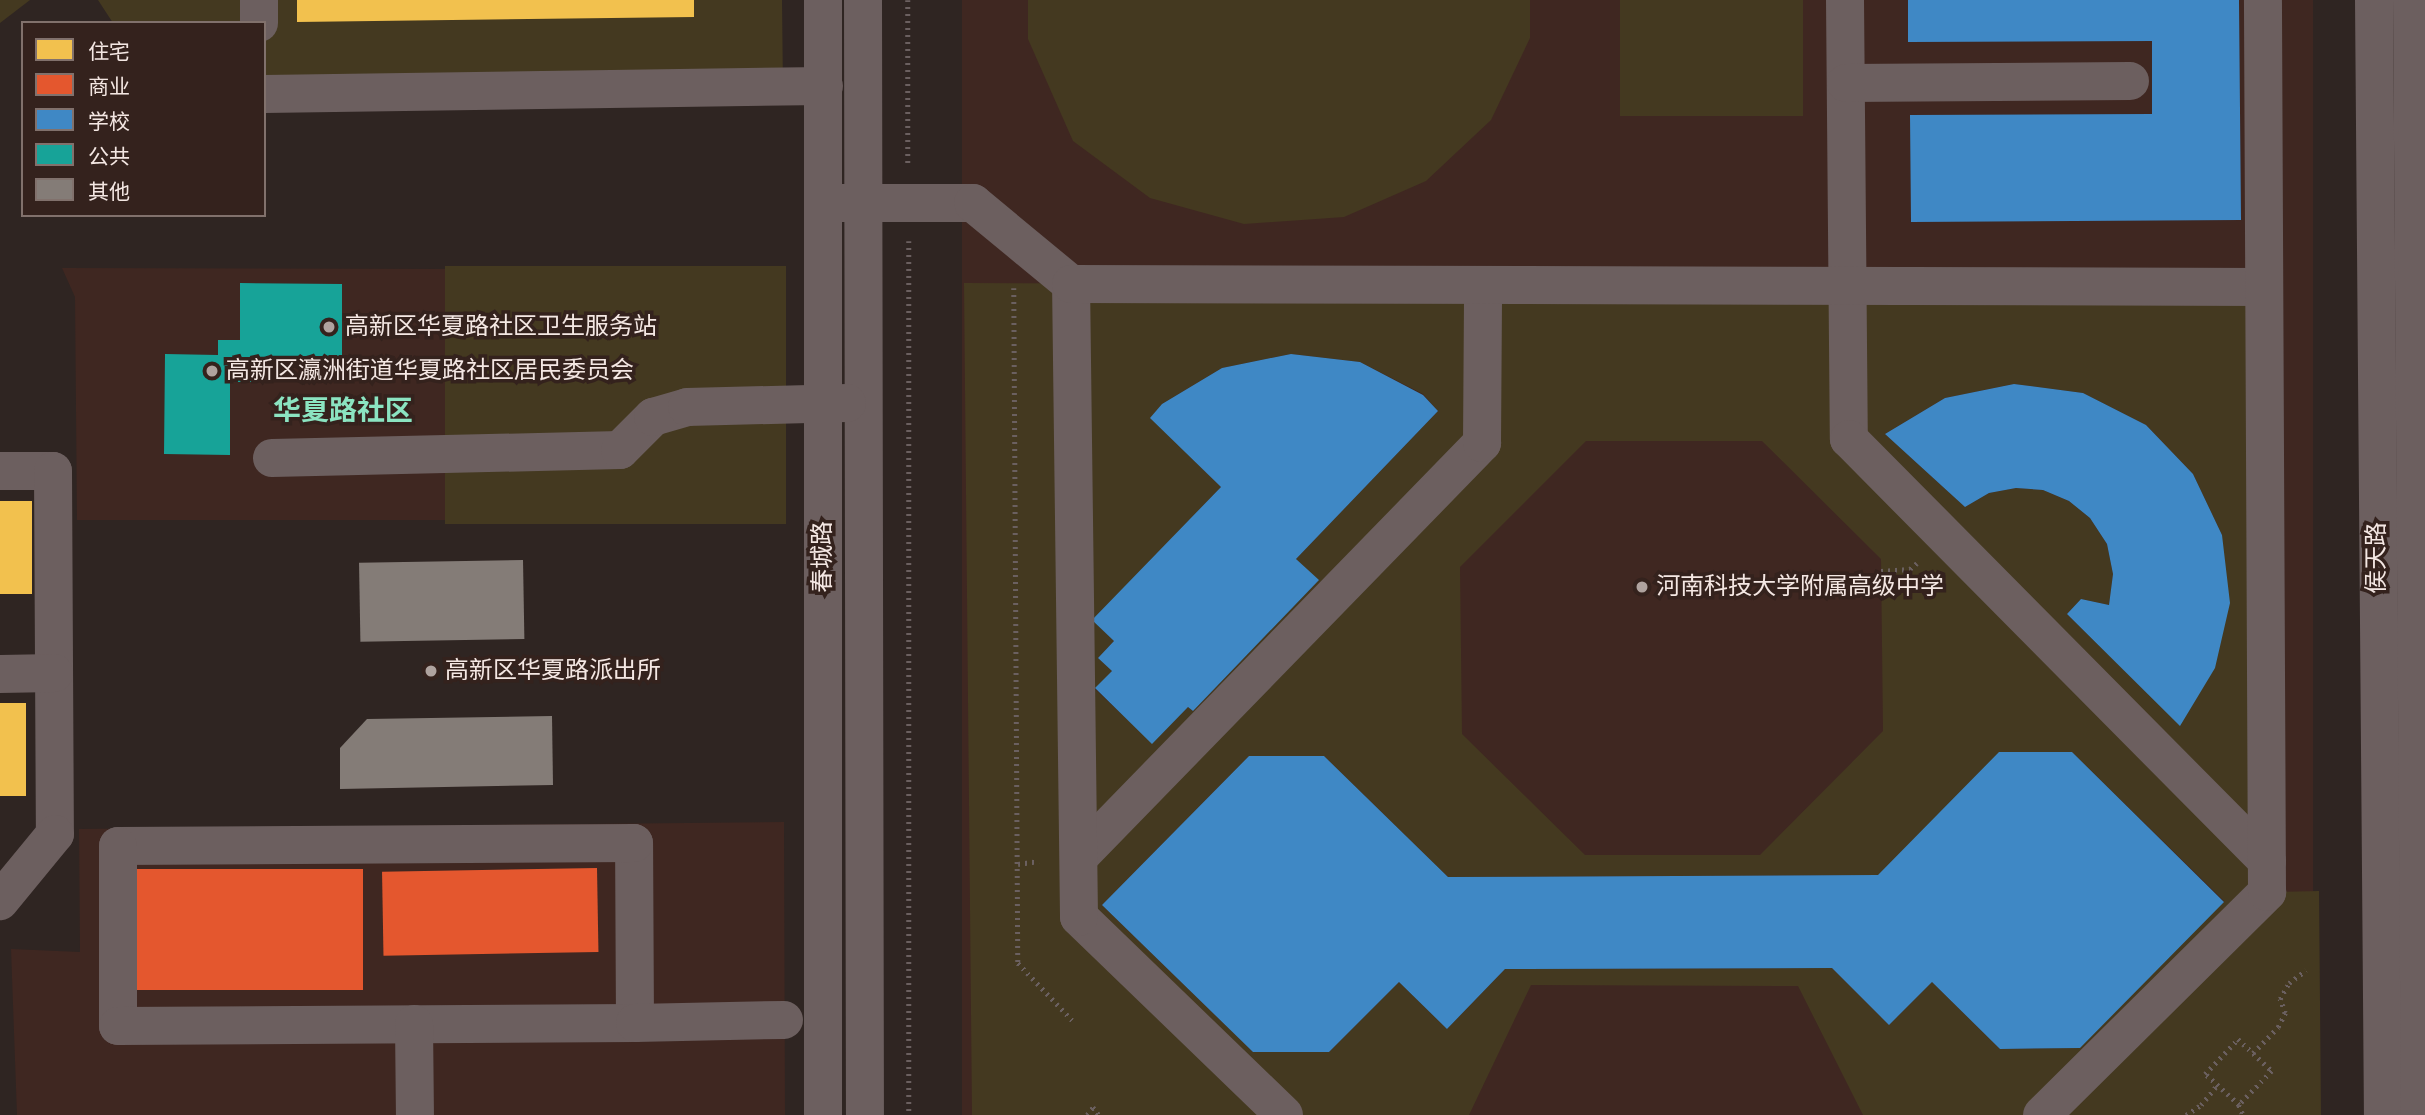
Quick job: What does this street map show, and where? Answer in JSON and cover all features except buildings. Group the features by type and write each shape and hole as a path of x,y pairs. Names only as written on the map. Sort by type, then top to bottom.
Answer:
{"street":[{"path":"259,0 259,21"},
{"name":"春城路","path":"823,0 823,1115"},
{"name":"春城路","path":"863,0 865,1115"},
{"path":"1845,0 1849,439 2267,860"},
{"path":"2042,1115 2267,892 2263,0"},
{"name":"侯天路","path":"2374,0 2383,1115"},
{"name":"侯天路","path":"2412,0 2420,1115"},
{"path":"1846,83 2130,81"},
{"path":"266,94 824,86"},
{"path":"824,203 973,203 1071,284 2264,287"},
{"path":"1071,284 1079,917 1284,1115"},
{"path":"1079,857 1482,443 1483,285"},
{"path":"271,458 620,450 653,417 687,407 823,402 864,404"},
{"path":"0,471 53,471 55,834 5,890"},
{"path":"0,674 54,673"},
{"path":"635,1023 634,843 118,846 118,1026 635,1023 784,1020"},
{"path":"390,1115 402,1024"},
{"path":"402,1024 415,1115"}],"path":[{"path":"908,0 909,1115"},
{"path":"1013,236 1018,963 1074,1022"},
{"path":"2253,1053 2278,1027 2285,1013 2280,999 2289,983 2306,970"},
{"path":"2239,1105 2272,1071 2238,1039 2205,1073 2239,1105 2243,1115"},
{"path":"2186,1115 2201,1105 2217,1086"},
{"path":"1087,1115 1093,1107 1099,1115"}],"shaded area":[{"path":"0,0 30,0 0,23"},
{"path":"98,0 297,0 297,21 694,0 782,0 783,88 266,94 266,21 112,21"},
{"name":"河南科技大学附属高级中学","path":"962,0 2313,0 2313,1115 962,1115"},
{"path":"1028,0 1530,0 1530,38 1491,120 1426,181 1344,217 1244,224 1150,198 1073,141 1028,39"},
{"path":"1620,0 1803,0 1803,116 1620,116"},
{"path":"445,266 786,266 786,524 445,524"},
{"path":"62,268 445,269 446,520 77,520 75,297"},
{"path":"964,283 2264,287 2267,892 2319,891 2321,1115 1863,1115 1798,986 1531,985 1469,1115 972,1115","holes":["1291,354 1360,362 1423,394 1438,411 1296,559 1318,581 1193,711 1188,707 1152,743 1095,689 1112,671 1098,658 1114,641 1093,620 1221,487 1151,418 1162,404 1222,368","2014,384 2083,393 2146,425 2193,474 2222,535 2180,725 2067,614 2081,599 2109,605 2113,574 2107,544 2090,518 2069,501 2043,490 2016,488 1989,493 1965,507 1885,434 1945,398","1586,441 1762,441 1881,559 1883,731 1760,855 1585,855 1462,734 1460,567","2072,752 2224,901 2079,1048 2000,1049 1932,982 1889,1025 1832,968 1505,969 1447,1029 1399,982 1329,1052 1253,1052 1102,905 1249,756 1324,756 1448,877 1878,875"]},
{"path":"784,822 785,1115 17,1115 11,949 80,952 79,829"}],"place":[{"name":"高新区华夏路社区卫生服务站","path":"329,327"},
{"name":"高新区瀛洲街道华夏路社区居民委员会","path":"212,371"},
{"name":"河南科技大学附属高级中学","path":"1642,587"},
{"name":"高新区华夏路派出所","path":"431,671"}],"district":[{"name":"华夏路社区","path":"343,411"}]}
